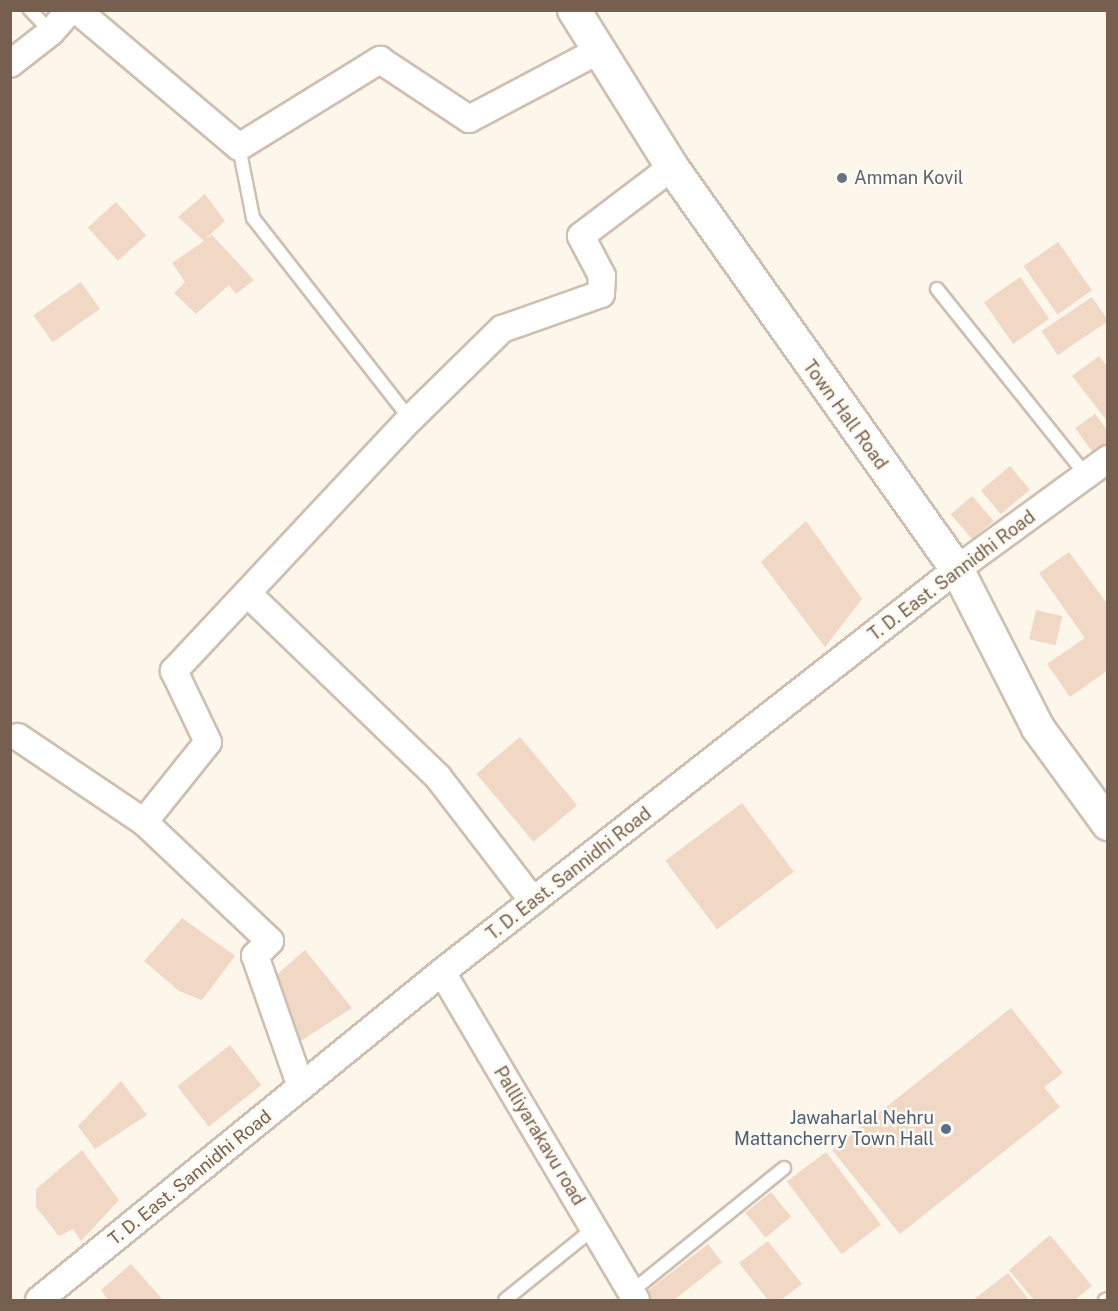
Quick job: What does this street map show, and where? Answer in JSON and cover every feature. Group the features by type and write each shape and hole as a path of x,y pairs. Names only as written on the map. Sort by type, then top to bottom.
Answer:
{"street":[{"path":"10,64 51,32 70,10"},
{"path":"77,10 239,147 380,60 469,119 596,52"},
{"name":"Town Hall Road","path":"574,10 596,52 672,167 957,569 1038,728 1102,806"},
{"path":"144,822 208,742 174,671 410,419 502,329 601,294 602,276 581,236 672,167"},
{"name":"T. D. East. Sannidhi Road","path":"39,1300 442,972 957,569 1107,459"},
{"path":"248,594 438,777 533,901"},
{"path":"18,737 144,822 270,941 255,956 301,1087"},
{"name":"Pallliyarakavu road","path":"442,972 633,1296"}],"lane":[{"path":"30,10 51,32"},
{"path":"239,147 253,218 410,419"},
{"path":"938,289 1086,475"},
{"path":"633,1296 784,1168"},
{"path":"505,1300 593,1228"}],"building":[{"path":"205,194 225,221 205,239 212,235 254,280 236,294 229,285 196,314 174,293 185,282 172,263 204,241 178,217"},
{"path":"116,202 146,235 118,261 88,227"},
{"path":"1058,242 1092,290 1057,314 1024,266"},
{"path":"1020,277 1049,319 1013,344 984,302"},
{"path":"81,282 100,309 52,342 33,315"},
{"path":"1092,297 1108,321 1058,355 1041,331"},
{"path":"1099,356 1108,367 1108,422 1072,376"},
{"path":"1095,414 1108,431 1108,445 1095,455 1075,428"},
{"path":"1010,466 1030,490 1001,514 981,490"},
{"path":"972,496 994,521 973,539 951,514"},
{"path":"806,521 862,599 825,647 761,562"},
{"path":"1069,552 1108,605 1108,670 1070,697 1047,664 1085,638 1039,573"},
{"path":"1036,610 1062,616 1056,645 1029,639"},
{"path":"520,737 577,805 534,842 476,774"},
{"path":"742,803 794,872 717,929 665,861"},
{"path":"182,918 235,956 202,1000 179,991 144,961"},
{"path":"305,950 352,1008 299,1042 272,979"},
{"name":"Jawaharlal Nehru Mattancherry Town Hall","path":"1011,1008 1063,1073 1044,1087 1060,1107 900,1234 832,1150"},
{"path":"230,1045 261,1085 209,1126 177,1086"},
{"path":"121,1081 147,1115 95,1149 78,1126"},
{"path":"82,1150 119,1200 81,1241 73,1229 59,1236 36,1207 36,1189"},
{"path":"826,1152 881,1225 842,1254 787,1181"},
{"path":"771,1192 791,1217 765,1238 745,1213"},
{"path":"1050,1235 1092,1286 1075,1300 1034,1300 1009,1270"},
{"path":"768,1241 802,1284 781,1300 768,1300 739,1263"},
{"path":"708,1244 722,1262 674,1300 646,1300 642,1295"},
{"path":"131,1264 163,1300 108,1300 101,1290"},
{"path":"1008,1273 1029,1300 973,1300"}],"place":[{"name":"Amman Kovil","path":"842,178"},
{"name":"Jawaharlal Nehru Mattancherry Town Hall","path":"946,1129"}]}
